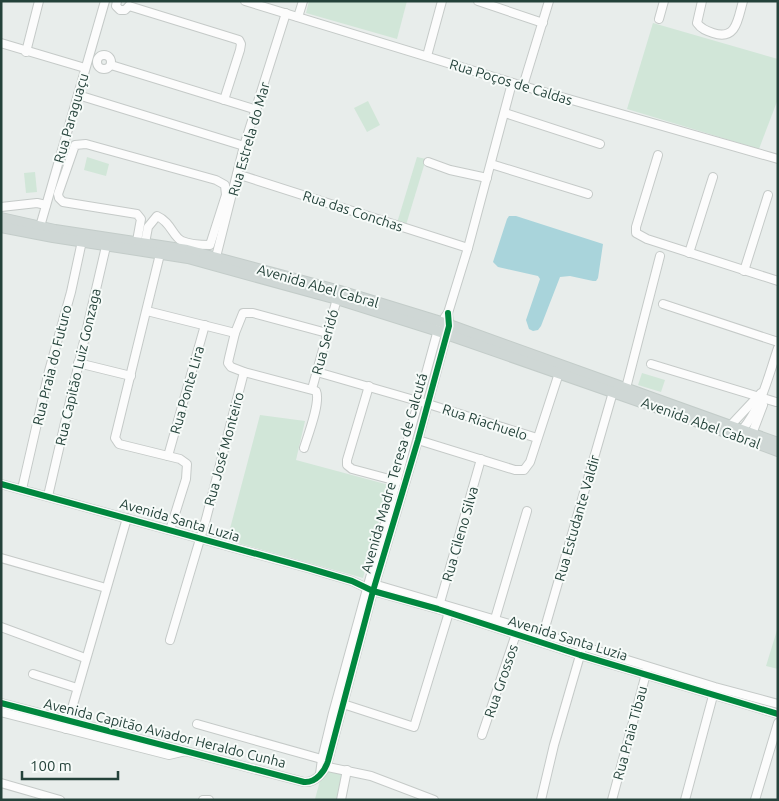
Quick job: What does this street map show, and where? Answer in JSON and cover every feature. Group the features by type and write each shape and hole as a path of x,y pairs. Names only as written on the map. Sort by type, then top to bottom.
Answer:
{"main road":[{"name":"Avenida Abel Cabral","path":"1,218 39,231 82,241 141,242 162,249"},
{"name":"Avenida Abel Cabral","path":"1,227 162,249 215,261 338,295 560,370 778,451"},
{"name":"Avenida Abel Cabral","path":"621,392 778,443"}],"street":[{"path":"26,52 39,1"},
{"name":"Rua Paraguaçu","path":"39,231 105,1"},
{"path":"116,1 116,6 120,10 125,10 129,4 239,40 241,44 240,50 224,100"},
{"name":"Rua Poços de Caldas","path":"245,1 517,84 778,159"},
{"path":"298,16 303,1"},
{"path":"427,56 442,1"},
{"path":"478,1 543,23"},
{"name":"Avenida Madre Teresa de Calcutá","path":"323,765 418,401 468,248 486,178 492,165 517,84 543,23 549,1"},
{"path":"659,19 664,1"},
{"path":"702,1 696,21 698,26 718,34 730,34 738,20 743,1"},
{"name":"Rua Estrela do Mar","path":"215,261 244,146 257,110 286,13"},
{"path":"1,44 85,68"},
{"path":"110,65 257,110"},
{"path":"78,95 244,146"},
{"path":"507,114 600,144"},
{"path":"86,144 216,180 225,185 226,195 210,245 196,245 181,241 168,223 157,216 148,227 141,242 141,219 137,214 62,202 59,198 58,194 75,145 86,144"},
{"path":"658,155 635,232 638,236 778,281"},
{"path":"428,162 450,170 486,178"},
{"path":"492,165 588,194"},
{"name":"Rua das Conchas","path":"237,174 468,248"},
{"path":"689,253 713,177"},
{"path":"744,271 768,195"},
{"path":"1,207 37,203 46,205"},
{"name":"Rua Praia do Futuro","path":"22,489 48,372 82,241"},
{"name":"Rua Capitão Luiz Gonzaga","path":"48,496 107,241"},
{"path":"162,249 148,311 118,422 116,440 119,444 184,461 188,467 170,530"},
{"name":"Avenida Abel Cabral","path":"621,392 660,256"},
{"name":"Rua Seridó","path":"304,448 317,398 316,391 312,389 338,295"},
{"path":"663,304 778,342"},
{"path":"148,311 235,333"},
{"path":"312,389 231,367 228,362 235,333 243,313 248,312 327,333"},
{"name":"Rua Ponte Lira","path":"168,456 205,325"},
{"name":"Avenida Madre Teresa de Calcutá","path":"371,587 418,440 428,404 443,329"},
{"path":"752,434 778,348"},
{"path":"78,363 130,376"},
{"path":"652,364 762,396 776,402"},
{"path":"418,440 521,471 527,467 532,455 560,370"},
{"name":"Rua José Monteiro","path":"170,640 244,372"},
{"name":"Rua Riachuelo","path":"317,372 369,386 537,438"},
{"path":"369,386 347,465 352,469 397,481"},
{"name":"Rua Estudante Valdir","path":"540,643 621,392"},
{"path":"730,426 762,396"},
{"path":"742,430 762,396"},
{"name":"Rua Cileno Silva","path":"439,606 481,459"},
{"name":"Avenida Santa Luzia","path":"1,484 439,606 499,630 580,656 714,691 778,704"},
{"path":"499,630 499,621 528,511"},
{"path":"67,725 127,518"},
{"path":"1,558 106,588"},
{"path":"340,703 414,727 450,610"},
{"name":"Avenida Santa Luzia","path":"450,610 518,626 648,666 778,714"},
{"name":"Rua Grossos","path":"482,735 518,626"},
{"path":"1,627 85,658"},
{"path":"541,800 554,745 582,647"},
{"name":"Rua Praia Tibau","path":"612,800 648,666"},
{"path":"33,674 77,688"},
{"path":"685,800 714,691"},
{"name":"Avenida Capitão Aviador Heraldo Cunha","path":"1,704 169,755 186,751 304,782 311,782 323,765"},
{"name":"Avenida Capitão Aviador Heraldo Cunha","path":"1,712 67,725"},
{"path":"756,800 778,723"},
{"path":"197,724 323,765 371,776 434,800"},
{"path":"341,800 347,770"},
{"path":"1,783 60,800"},
{"path":"204,799 209,800"}],"green space":[{"path":"309,1 407,1 397,39 306,13"},
{"path":"653,23 778,59 778,99 759,149 627,109"},
{"path":"368,101 380,125 367,132 354,108"},
{"path":"87,157 109,164 106,176 84,170"},
{"path":"417,157 426,159 406,225 397,223"},
{"path":"35,172 37,192 26,193 24,173"},
{"path":"642,373 665,380 661,392 638,385"},
{"path":"260,415 305,421 296,460 389,485 363,578 227,540"},
{"path":"778,627 778,669 766,666"},
{"path":"323,770 342,774 336,800 315,799"}],"water":[{"path":"509,216 516,216 603,244 596,281 570,276 560,277 538,330 533,331 529,329 526,320 540,279 538,276 498,267 493,262"}],"cycle path":[{"path":"1,703 304,782 312,781 319,776 325,769 328,761 373,591 418,440 449,326 448,313"},
{"path":"1,484 352,581 373,591 438,609 580,655 778,714"}]}
